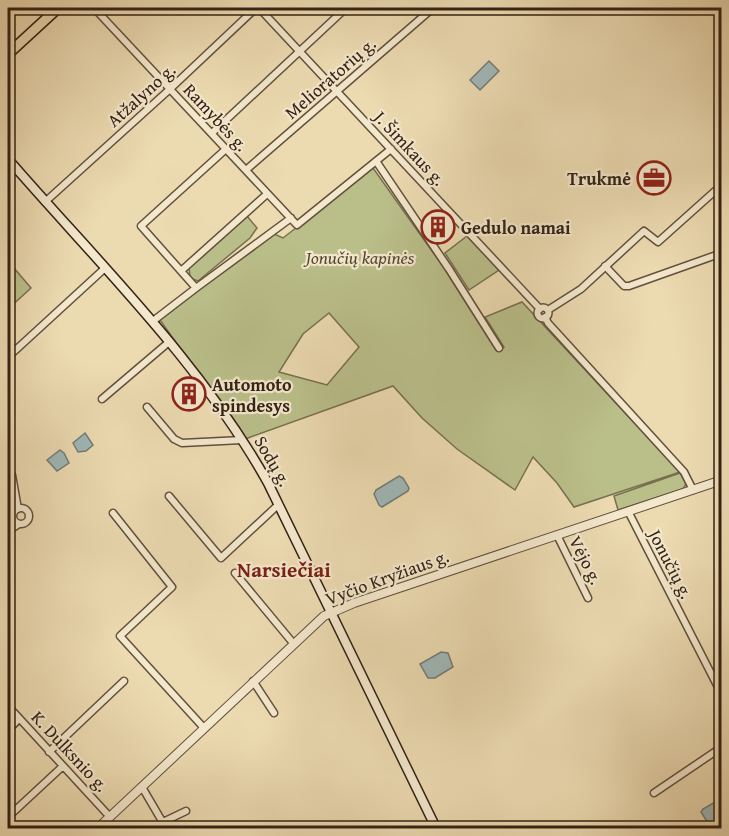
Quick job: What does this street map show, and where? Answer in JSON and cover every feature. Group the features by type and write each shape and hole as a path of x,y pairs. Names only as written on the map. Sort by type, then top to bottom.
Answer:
{"main road":[{"path":"8,54 58,8"},
{"name":"Sodų g.","path":"8,159 104,269 153,321 242,440 278,505 436,828"}],"street":[{"name":"Ramybės g.","path":"94,8 297,225 376,161"},
{"name":"Atžalyno g.","path":"45,202 257,8"},
{"name":"J. Šimkaus g.","path":"257,8 540,309 544,307 547,314"},
{"path":"212,133 298,50 346,8"},
{"name":"Melioratorių g.","path":"246,170 433,8"},
{"path":"196,288 141,226 226,149"},
{"path":"391,149 376,161 499,348"},
{"path":"693,490 684,472 672,458 548,323 547,314 570,297 644,231 658,242 715,191"},
{"path":"181,271 267,194"},
{"path":"153,321 291,218"},
{"path":"605,266 624,286 629,286 722,253"},
{"path":"8,357 104,269"},
{"path":"102,399 169,342"},
{"path":"147,407 177,441 182,443 242,440"},
{"path":"8,470 12,475 18,509"},
{"name":"Vyčio Kryžiaus g.","path":"98,828 293,643 316,622 330,613 722,480"},
{"path":"170,496 221,558 278,505"},
{"path":"18,509 25,509 28,515 26,522 8,529 14,512 18,509"},
{"name":"Jonučių g.","path":"628,511 722,695"},
{"path":"113,513 171,587 120,636 204,728"},
{"path":"13,517 19,524"},
{"name":"Vėjo g.","path":"557,535 588,598"},
{"path":"235,573 293,643"},
{"path":"50,752 124,681"},
{"path":"253,681 274,713"},
{"name":"K. Dulksnio g.","path":"8,706 110,817"},
{"path":"8,730 20,719"},
{"path":"654,793 722,747"},
{"path":"8,817 63,766"},
{"path":"142,786 165,825 186,811"}],"green space":[{"name":"Jonučių kapinės","path":"373,168 444,268 496,350 504,347 485,317 522,302 680,472 574,507 557,483 533,457 515,490 457,449 422,418 393,386 245,439 160,320 272,233 283,238","holes":["329,313 359,347 327,385 279,372 303,334"]},
{"path":"247,216 257,228 250,238 198,281 190,278 189,267"},
{"path":"467,236 499,270 469,290 445,253"},
{"path":"8,261 31,288 8,309"},
{"path":"680,473 686,484 683,489 618,510 614,496"}],"water":[{"path":"489,61 499,71 480,90 470,80"},
{"path":"85,433 93,445 86,451 78,452 73,443"},
{"path":"60,450 69,463 57,471 47,460"},
{"path":"399,476 409,488 408,491 382,507 374,494 376,490"},
{"path":"441,652 448,653 453,667 435,678 428,678 420,664"},
{"path":"717,801 721,804 721,828 711,828 701,812"}],"place":[{"name":"Trukmė","path":"654,178"},
{"name":"Gedulo namai","path":"438,227"},
{"name":"Automoto spindesys","path":"189,394"}],"district":[{"name":"Narsiečiai","path":"284,569"}]}
